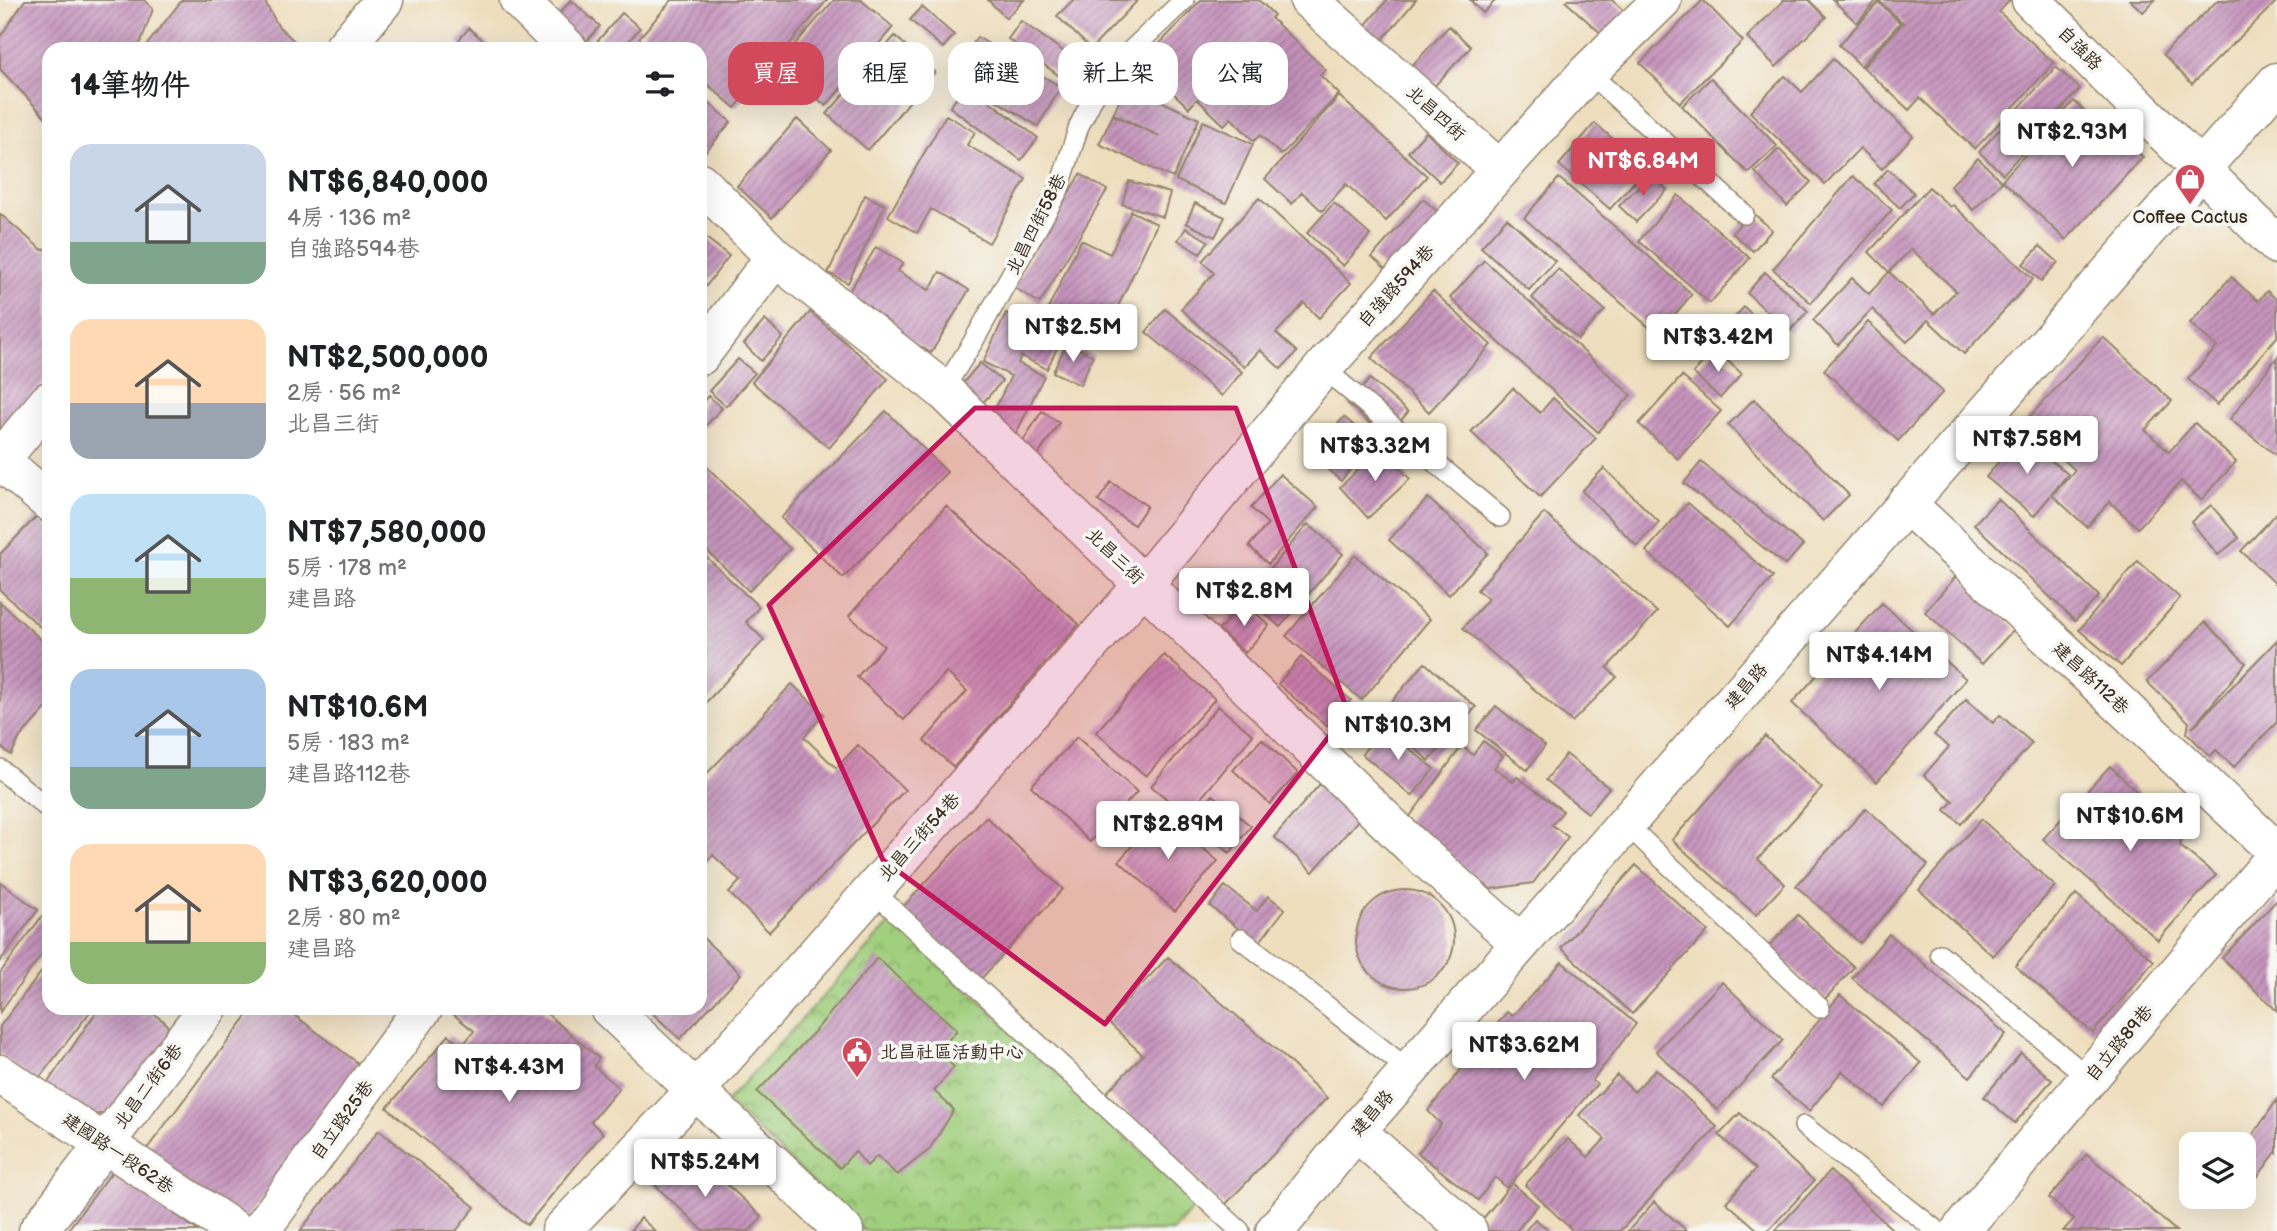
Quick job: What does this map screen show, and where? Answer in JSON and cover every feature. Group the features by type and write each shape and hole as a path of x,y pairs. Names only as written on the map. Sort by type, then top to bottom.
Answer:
{"street":[{"path":"349,42 384,0"},
{"path":"519,0 561,42"},
{"name":"北昌四街","path":"1309,0 1500,170"},
{"name":"自強路594巷","path":"1144,584 1323,368 1588,72 1662,0"},
{"name":"自強路","path":"2031,0 2277,245"},
{"name":"建昌路","path":"1275,1231 1409,1070 2277,82"},
{"name":"北昌三街","path":"707,189 775,257 943,390 1412,846 1520,943"},
{"path":"707,347 775,257"},
{"path":"42,409 0,460 42,496"},
{"name":"建昌路112巷","path":"1906,503 2277,854"},
{"name":"北昌三街54巷","path":"561,1231 695,1091 1144,584"},
{"name":"自立路89巷","path":"1960,1231 2277,854"},
{"name":"北昌二街6巷","path":"38,1231 203,1015"},
{"name":"自立路25巷","path":"260,1231 418,1015"},
{"path":"616,1015 844,1231"},
{"name":"建國路一段62巷","path":"0,1074 236,1231"},
{"path":"1356,1131 1468,1231"}],"lane":[{"name":"北昌四街58巷","path":"943,390 1059,190 1079,126 1104,76 1184,0"},
{"path":"1588,72 1744,214"},
{"path":"1323,368 1500,517"},
{"path":"0,769 42,804"},
{"path":"1625,823 1820,1008"},
{"path":"872,890 1240,1231"},
{"path":"1241,939 1409,1070"},
{"path":"1940,954 2089,1078"},
{"path":"1804,1126 1937,1231"}],"highlighted area":[{"path":"975,408 1236,408 1348,712 1105,1024 883,860 769,605"}],"green space":[{"path":"893,920 1197,1204 1173,1231 864,1231 727,1101"}],"building":[{"path":"25,0 144,0 153,9 141,42 42,42 42,114 0,69 0,37"},
{"path":"182,0 264,0 278,26 295,42 149,42"},
{"path":"571,0 600,26 586,42 571,42 549,25"},
{"path":"672,0 827,0 791,42 728,42 728,102 707,84 707,42 644,42 639,38"},
{"path":"834,0 861,0 893,27 880,42 838,42 838,92 826,106 824,42 797,42"},
{"path":"988,0 1024,0 1006,18"},
{"path":"1073,0 1138,0 1098,42 1084,42 1057,16"},
{"path":"1201,0 1259,0 1274,15 1271,18 1326,70 1320,75 1339,94 1281,155 1260,135 1254,141 1231,118 1224,125 1203,105 1288,105 1288,42 1192,42 1192,105 1189,108 1178,97 1178,42 1161,42"},
{"path":"1387,0 1416,0 1374,50 1357,35"},
{"path":"1470,0 1496,0 1483,13"},
{"path":"1612,0 1625,12 1604,36 1566,2"},
{"path":"1703,0 1743,41 1680,103 1640,63"},
{"path":"1784,0 1809,0 1826,17 1776,67 1747,37"},
{"path":"1833,0 1877,0 1857,23"},
{"path":"1878,0 2010,0 1999,12 2054,63 1975,149 1920,98 1909,110 1863,67 1903,23"},
{"path":"2130,0 2155,0 2143,12"},
{"path":"2218,0 2277,1 2192,84 2163,54"},
{"path":"1879,2 1900,23 1861,66 1839,45"},
{"path":"922,7 954,35 943,48 910,20"},
{"path":"622,13 640,28 628,42 597,42"},
{"path":"1021,21 1058,48 1058,75 1044,65 1044,42 1012,42 1008,39"},
{"path":"1449,26 1471,47 1428,93 1406,72"},
{"path":"469,28 485,42 457,42"},
{"path":"895,36 902,42 890,42"},
{"path":"1833,59 1913,136 1882,169 1860,148 1825,184 1750,112 1785,76 1802,92"},
{"path":"2056,67 2080,89 2003,174 1979,152"},
{"path":"1044,77 1058,85 1058,92 1038,126 1003,105 1044,105"},
{"path":"1711,78 1777,146 1748,173 1682,106"},
{"path":"1339,96 1427,176 1386,221 1346,184 1322,211 1302,192 1292,204 1265,179"},
{"path":"707,101 731,122 707,150"},
{"path":"838,101 838,105 907,105 868,150 827,114"},
{"path":"2074,101 2096,122 2100,117 2143,157 2066,240 2002,180"},
{"path":"995,105 1038,138 1021,160 950,107"},
{"path":"1117,105 1169,105 1199,119 1173,178 1099,144 1113,115 1159,136 1113,114"},
{"path":"946,115 975,132 967,145 1026,179 989,243 931,209 917,233 888,216"},
{"path":"797,119 831,150 772,218 737,186"},
{"path":"1203,121 1253,144 1226,203 1176,180"},
{"path":"1595,123 1646,169 1610,209 1559,165"},
{"path":"1426,132 1458,163 1440,182 1408,152"},
{"path":"1779,149 1811,182 1787,206 1755,172"},
{"path":"1978,158 2002,182 1973,210 1950,186"},
{"path":"1888,169 1914,193 1900,208 1874,184"},
{"path":"1080,174 1107,190 1040,303 1013,287"},
{"path":"1651,174 1667,190 1636,222 1619,206"},
{"path":"1853,176 1892,210 1811,303 1773,269"},
{"path":"1559,178 1692,294 1658,335 1524,218"},
{"path":"1129,181 1170,193 1163,217 1122,204"},
{"path":"1929,187 1950,207 1953,205 2033,279 1964,354 1928,320 1907,342 1872,309 1838,345 1813,320 1852,278 1869,294 1889,272 1869,252","holes":["1911,249 1956,291 1934,314 1889,272"]},
{"path":"865,195 885,205 848,283 828,273"},
{"path":"1678,195 1750,258 1710,303 1639,241"},
{"path":"1259,198 1351,283 1319,318 1304,303 1276,333 1297,352 1281,369 1260,350 1244,367 1181,309 1214,273 1202,261"},
{"path":"1423,199 1444,217 1393,275 1372,257"},
{"path":"1195,203 1225,217 1215,237 1186,223"},
{"path":"1334,203 1370,235 1343,266 1307,233"},
{"path":"1131,211 1157,224 1102,340 1046,313 1081,240 1110,254"},
{"path":"1751,211 1772,230 1753,251 1732,233"},
{"path":"0,214 42,250 42,384 0,435"},
{"path":"1507,218 1555,261 1529,290 1481,247"},
{"path":"1186,228 1208,241 1200,254 1178,240"},
{"path":"707,239 729,256 707,285"},
{"path":"2040,246 2058,262 2041,281 2023,264"},
{"path":"876,247 903,263 898,271 929,290 940,272 969,290 931,353 844,300"},
{"path":"1484,260 1631,395 1598,432 1450,298"},
{"path":"1558,269 1605,310 1578,339 1532,298"},
{"path":"1765,272 1808,311 1789,332 1747,293"},
{"path":"2231,277 2258,301 2267,291 2277,300 2277,337 2217,405 2188,379 2217,347 2190,323"},
{"path":"1433,291 1491,345 1429,412 1371,358"},
{"path":"1744,307 1760,322 1744,340 1727,326"},
{"path":"1165,309 1242,372 1222,396 1146,332"},
{"path":"810,312 888,379 829,448 752,382"},
{"path":"1006,313 1061,340 1047,369 1021,356 1018,363 1044,376 1013,440 986,427 1011,376 983,362"},
{"path":"765,320 783,337 761,361 744,344"},
{"path":"1868,322 1943,392 1898,441 1824,370"},
{"path":"2103,337 2172,401 2145,430 2169,452 2195,423 2236,462 2201,500 2181,481 2138,528 2110,502 2087,527 2052,495 2075,470 2024,423"},
{"path":"1067,343 1093,356 1080,385 1053,372"},
{"path":"1715,349 1742,374 1720,398 1693,373"},
{"path":"2277,357 2277,456 2230,419"},
{"path":"738,359 755,373 726,406 709,391"},
{"path":"980,363 1002,381 979,407 958,389"},
{"path":"1682,376 1721,411 1678,459 1639,424"},
{"path":"1370,379 1408,412 1386,438 1348,404"},
{"path":"1513,388 1540,413 1553,398 1596,438 1540,497 1471,432"},
{"path":"707,397 722,408 707,425"},
{"path":"1754,399 1849,495 1823,521 1728,425"},
{"path":"886,411 947,472 843,578 781,518"},
{"path":"1042,411 1059,423 1037,457 1020,446"},
{"path":"1344,417 1373,442 1341,481 1311,455"},
{"path":"2020,436 2068,474 2034,516 1986,477"},
{"path":"1381,448 1410,479 1368,518 1340,487"},
{"path":"1701,462 1803,545 1785,565 1684,483"},
{"path":"707,467 790,549 749,591 707,551"},
{"path":"1604,468 1659,522 1637,546 1582,491"},
{"path":"1280,474 1318,507 1268,564 1249,546 1268,524 1251,508"},
{"path":"1111,482 1147,506 1134,525 1098,501"},
{"path":"1428,498 1488,553 1449,595 1389,540"},
{"path":"1998,499 2099,596 2075,621 1974,524"},
{"path":"1688,503 1773,577 1730,626 1646,551"},
{"path":"2211,505 2239,538 2218,555 2191,522"},
{"path":"946,506 1079,624 954,767 924,741 967,691 946,672 904,720 857,677 884,646 849,616"},
{"path":"1544,513 1657,612 1607,668 1617,677 1572,722 1463,628 1488,599 1477,590"},
{"path":"2277,513 2277,585 2241,551"},
{"path":"37,516 42,521 42,629 0,590 0,554"},
{"path":"1308,524 1343,554 1280,627 1246,597"},
{"path":"1355,555 1430,619 1362,700 1286,636"},
{"path":"707,558 759,607 746,622 764,640 707,701"},
{"path":"2138,561 2180,598 2121,666 2079,630"},
{"path":"1958,574 2015,628 1982,664 1925,612"},
{"path":"0,602 42,641 42,713 20,737 11,755 0,746"},
{"path":"1243,602 1269,625 1245,653 1219,630"},
{"path":"1882,603 1966,679 1877,782 1792,703"},
{"path":"2205,622 2246,663 2192,728 2277,640 2277,722 2234,767 2216,750 2210,756 2187,733 2189,722 2147,682"},
{"path":"1164,655 1215,699 1146,776 1096,732"},
{"path":"1301,657 1351,700 1327,726 1278,684"},
{"path":"1425,663 1476,707 1429,761 1379,716"},
{"path":"792,684 824,714 804,737 836,768 858,745 905,790 769,932 729,893 740,881 713,855 707,861 707,774"},
{"path":"1966,699 1993,723 2000,715 2032,743 1961,824 1945,810 1953,801 1924,775 1949,747 1934,735"},
{"path":"1218,706 1253,735 1187,815 1151,786"},
{"path":"1496,706 1545,746 1527,770 1476,730"},
{"path":"1383,727 1434,769 1412,796 1362,754"},
{"path":"1765,736 1822,788 1758,859 1785,884 1756,915 1672,840"},
{"path":"1077,737 1137,792 1090,842 1031,786"},
{"path":"1262,739 1298,773 1270,804 1233,770"},
{"path":"1483,741 1503,756 1494,768 1513,782 1517,777 1563,811 1552,825 1568,837 1533,883 1491,889 1405,823 1462,746 1473,755"},
{"path":"1566,754 1609,788 1588,813 1546,780"},
{"path":"2110,766 2182,835 2180,846 2216,875 2158,940 2043,839"},
{"path":"1320,784 1359,819 1313,872 1274,837"},
{"path":"1213,795 1251,826 1230,853 1192,822"},
{"path":"1866,808 1928,865 1860,943 1796,886"},
{"path":"1161,812 1218,861 1175,911 1119,861"},
{"path":"986,817 1063,889 980,980 902,908"},
{"path":"1981,819 2055,886 1993,956 1919,890"},
{"path":"1636,865 1708,931 1632,1014 1561,948"},
{"path":"0,882 38,910 0,961"},
{"path":"1225,886 1257,911 1268,896 1285,909 1258,944 1210,906"},
{"path":"1405,890 1432,898 1446,912 1454,939 1446,966 1432,980 1405,988 1378,980 1364,966 1356,939 1364,912 1378,898"},
{"path":"2076,894 2154,961 2093,1033 2015,966"},
{"path":"2277,900 2277,1011 2222,958"},
{"path":"1798,915 1854,967 1825,999 1769,946"},
{"path":"42,916 42,954 0,1012 0,973"},
{"path":"1889,934 2006,1034 1970,1077 1852,978"},
{"path":"707,942 741,974 707,1010"},
{"path":"1168,957 1280,1053 1327,1098 1224,1206 1106,1093 1143,1055 1107,1021"},
{"name":"北昌社區活動中心","path":"877,958 957,1030 938,1051 954,1067 934,1091 954,1110 929,1150 897,1175 877,1156 867,1166 855,1151 840,1168 757,1092 814,1032"},
{"path":"1562,962 1636,1024 1592,1081 1597,1084 1507,1188 1495,1177 1478,1200 1418,1153 1441,1124 1428,1111 1507,1012 1512,1016"},
{"path":"42,971 42,1015 88,1015 36,1082 0,1054 0,1026"},
{"path":"1722,982 1783,1040 1717,1110 1656,1051"},
{"path":"1840,995 1921,1063 1884,1107 1842,1071 1809,1111 1771,1079"},
{"path":"94,1015 155,1015 165,1022 172,1035 118,1110 80,1118 42,1091"},
{"path":"248,1015 294,1015 363,1067 237,1231 140,1158"},
{"path":"454,1015 548,1015 599,1058 594,1066 619,1088 591,1122 603,1133 527,1225 387,1108 449,1035 462,1046 474,1031"},
{"path":"654,1015 703,1015 680,1039"},
{"path":"2021,1053 2052,1080 2015,1123 1984,1097"},
{"path":"1656,1069 1717,1127 1620,1231 1573,1231 1525,1185 1568,1139 1588,1157 1605,1139 1579,1115 1617,1075 1634,1092"},
{"path":"2277,1100 2277,1153 2256,1179 2256,1132"},
{"path":"1740,1113 1814,1181 1768,1231 1759,1231 1726,1202 1756,1169 1719,1135"},
{"path":"379,1130 475,1207 456,1231 300,1231"},
{"path":"2087,1154 2176,1231 2063,1231 2074,1219 2049,1198"},
{"path":"674,1161 690,1176 703,1162 762,1217 749,1231 704,1231 641,1172 647,1166 659,1177"},
{"path":"115,1168 198,1231 67,1231"},
{"path":"1830,1171 1894,1231 1775,1231"},
{"path":"1512,1183 1538,1205 1516,1231 1473,1231"},
{"path":"1654,1202 1687,1231 1628,1231"},
{"path":"641,1218 655,1231 630,1231"},
{"path":"1535,1219 1550,1231 1525,1231"}],"place":[{"name":"Coffee Cactus","path":"2190,206"},
{"name":"北昌社區活動中心","path":"857,1079"}]}
